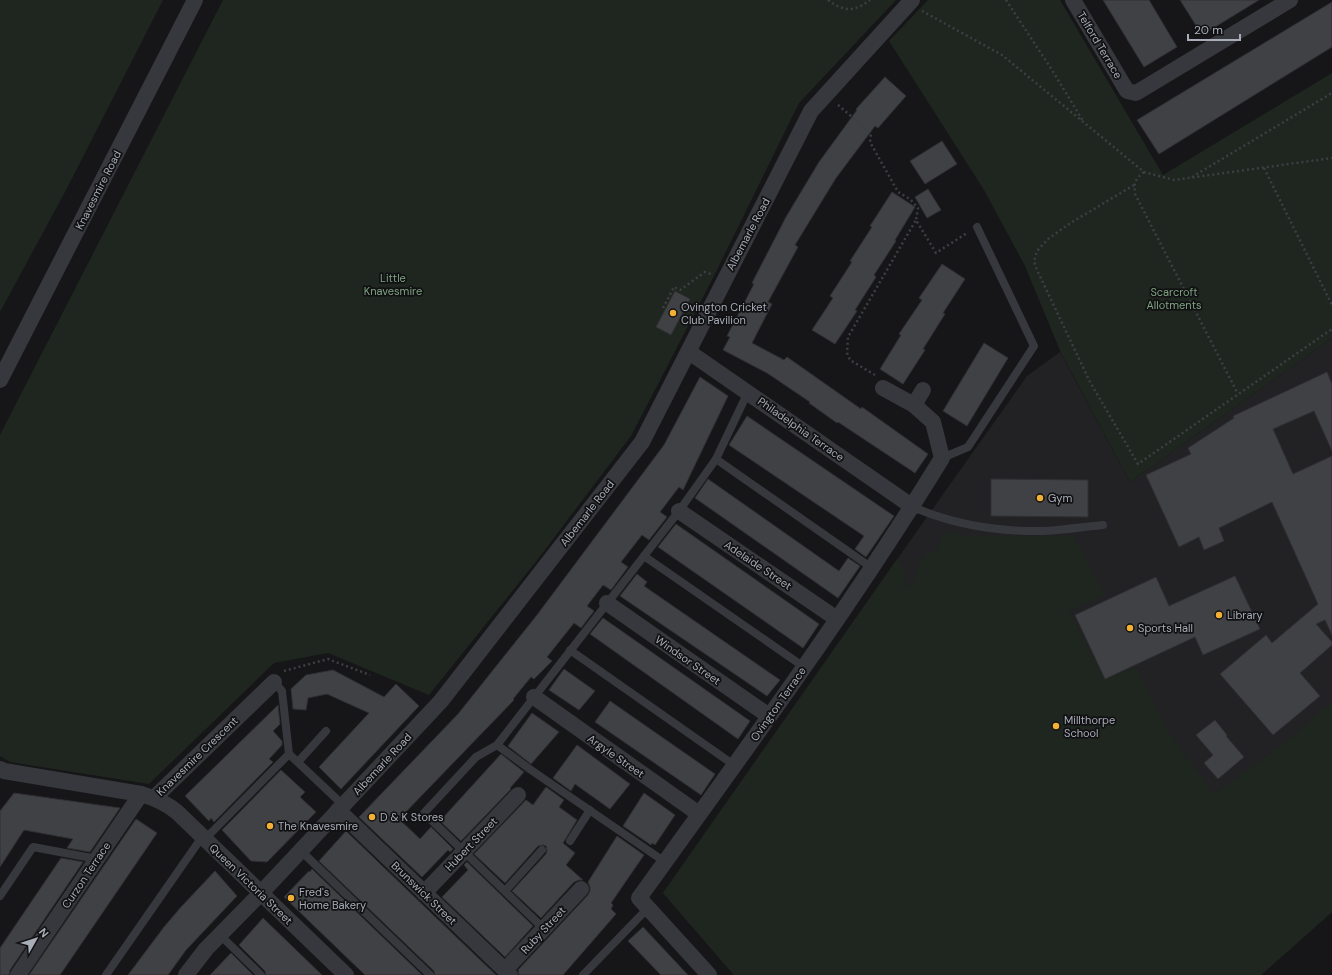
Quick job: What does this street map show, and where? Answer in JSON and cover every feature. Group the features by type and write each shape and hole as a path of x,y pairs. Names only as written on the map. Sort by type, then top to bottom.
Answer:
{"street":[{"name":"Knavesmire Road","path":"0,380 195,0"},
{"name":"Telford Terrace","path":"1073,0 1127,91 1136,92 1290,0"},
{"name":"Albemarle Road","path":"186,975 206,949 261,893 442,701 642,442 811,111 910,2"},
{"name":"Philadelphia Terrace","path":"689,352 913,507"},
{"path":"883,388 914,405 933,422 942,458"},
{"path":"914,405 923,390"},
{"name":"Ovington Terrace","path":"644,903 665,862 838,619 913,507 942,458"},
{"name":"Adelaide Street","path":"679,511 838,619"},
{"name":"Windsor Street","path":"607,603 769,716"},
{"name":"Knavesmire Crescent","path":"1,772 147,796 274,682"},
{"name":"Argyle Street","path":"534,697 699,814"},
{"name":"Hubert Street","path":"424,893 518,795"},
{"name":"Queen Victoria Street","path":"147,796 167,804 177,812 346,975"},
{"name":"Curzon Terrace","path":"18,975 97,859 147,796"},
{"name":"Brunswick Street","path":"341,808 424,893 508,973"},
{"name":"Ruby Street","path":"508,973 544,929 580,889"},
{"path":"644,903 709,975"}],"lane":[{"path":"942,458 968,448 1034,346 977,227"},
{"path":"544,929 424,813 476,757 497,745 679,511 716,459 748,392"},
{"path":"716,459 872,568"},
{"path":"913,507 929,514 968,525 1010,531 1045,531 1102,525"},
{"path":"644,556 804,667"},
{"path":"570,650 734,765"},
{"path":"274,682 282,691 289,754 341,808"},
{"path":"298,762 326,731"},
{"path":"497,745 665,862"},
{"path":"106,975 203,838 289,754"},
{"path":"570,841 590,810"},
{"path":"0,896 33,847 97,859"},
{"path":"300,850 430,975"},
{"path":"504,891 542,850"},
{"path":"583,975 644,903"},
{"path":"220,935 261,975"}],"path":[{"path":"828,0 840,8 852,10 870,0"},
{"path":"1006,0 1052,70 1084,123"},
{"path":"910,2 1002,56 1144,172 1174,180 1332,158"},
{"path":"1189,178 1332,93"},
{"path":"842,109 871,133 870,142 898,192 910,199 918,208 916,220 848,338 847,353 850,360 887,383 883,388"},
{"path":"1264,168 1332,305"},
{"path":"1144,172 1136,178 1134,185 1135,194 1238,394"},
{"path":"1134,185 1069,224 1048,239 1038,250 1034,261 1090,382 1138,464 1332,329"},
{"path":"916,220 936,253 977,227"},
{"path":"662,308 674,287 680,290 705,272"},
{"path":"274,682 279,672 328,659 370,675"}],"shaded area":[{"name":"Millthorpe School","path":"1332,338 1332,912 1261,975 734,975 663,893 1027,376 1060,352 1130,482"}],"green space":[{"path":"0,0 163,0 65,192 0,312"},
{"name":"Little Knavesmire","path":"223,0 896,0 799,103 714,276 631,436 538,559 429,695 328,653 274,663 149,784 10,762 0,756 0,435"},
{"name":"Scarcroft Allotments","path":"928,0 1060,0 1163,175 1332,73 1332,338 1130,482 1061,353 1025,266 984,190 889,41"},
{"name":"Millthorpe School","path":"951,531 964,536 1073,536 1105,594 1069,611 1105,679 1137,667 1165,727 1214,794 1288,740 1332,702 1332,912 1261,975 734,975 663,893 897,559 903,568 906,578 905,587 915,580 919,563 926,554 938,550 941,538"}],"building":[{"path":"1103,0 1149,0 1177,47 1144,67"},
{"path":"1180,0 1259,0 1202,35"},
{"path":"1332,2 1332,47 1159,154 1137,120"},
{"path":"885,77 906,96 878,128 875,126 836,178 795,245 798,247 768,302 772,304 752,343 784,360 787,357 861,409 862,407 928,454 915,473 838,422 837,423 809,403 810,402 767,373 723,350 730,337 727,336 754,284 752,283 786,217 819,162 857,110 856,109"},
{"path":"942,141 957,164 925,184 910,161"},
{"path":"928,189 941,210 927,218 915,197"},
{"path":"892,192 915,207 895,240 896,241 874,275 876,277 855,310 857,311 835,344 812,330 833,298 830,296 872,227 870,226"},
{"path":"942,264 965,279 943,313 945,314 923,349 925,350 903,384 880,369 901,335 899,334 922,300 919,298"},
{"name":"Ovington Cricket Club Pavilion","path":"675,291 690,299 671,335 656,327"},
{"path":"984,343 1008,358 967,426 943,411"},
{"path":"1327,372 1332,384 1332,451 1314,411 1273,429 1293,474 1332,456 1332,635 1325,620 1316,624 1332,642 1332,645 1300,673 1320,696 1273,735 1220,674 1266,635 1272,643 1318,604 1272,502 1219,528 1224,541 1204,550 1199,537 1179,547 1146,475 1191,454 1188,448 1234,418 1233,416"},
{"path":"700,377 728,396 683,490 679,487 660,512 667,517 649,540 642,535 621,562 628,567 611,590 603,585 587,606 594,611 581,628 574,623 547,657 552,661 534,679 531,677 513,699 514,700 399,819 420,839 431,827 453,849 450,852 448,850 422,877 359,817 458,714 537,615 664,445"},
{"path":"747,416 894,516 866,557 855,549 864,536 729,445"},
{"path":"708,479 839,571 848,558 860,566 838,598 695,498"},
{"name":"Gym","path":"991,479 1088,480 1088,517 991,516"},
{"path":"676,524 819,624 803,648 658,547"},
{"path":"637,574 647,582 644,586 780,680 767,696 620,596"},
{"name":"Sports Hall","path":"1235,576 1260,629 1203,655 1195,637 1105,679 1075,615 1156,577 1169,606"},
{"path":"603,618 750,721 738,739 590,634"},
{"path":"564,669 595,691 579,710 549,690"},
{"path":"333,670 384,697 396,684 419,706 341,789 319,767 369,713 327,694 308,698 306,710 293,709 291,689 306,675"},
{"path":"610,701 715,774 701,795 595,722"},
{"path":"278,705 280,724 273,731 282,741 282,745 269,759 273,762 214,822 211,818 209,821 185,796"},
{"path":"532,713 559,732 531,764 508,746"},
{"path":"1215,720 1227,735 1226,736 1244,757 1218,779 1204,763 1213,755 1196,735"},
{"path":"577,745 630,784 610,809 575,784 571,791 553,778"},
{"path":"501,754 524,772 510,788 511,789 461,841 440,821"},
{"name":"The Knavesmire","path":"281,770 305,792 300,797 316,812 267,862 251,861 222,830"},
{"path":"546,787 564,800 559,807 577,820 563,843 575,853 566,865 583,880 574,882 541,918 512,891 546,854 546,846 538,846 505,883 474,854 526,800 533,805"},
{"path":"14,793 120,808 90,852 67,848 73,839 24,830 0,867 0,811"},
{"path":"644,793 675,815 655,845 652,843 651,845 623,826"},
{"path":"136,819 157,833 60,975 29,975"},
{"path":"346,831 496,975 435,975 434,971 319,861"},
{"path":"617,836 644,855 611,903 613,905 611,909 616,914 563,975 519,975 518,970 588,895 590,887 588,882"},
{"path":"61,858 83,862 10,970 9,975 0,975 0,948"},
{"path":"467,862 533,926 505,957 442,897 468,870 464,865"},
{"path":"312,869 422,975 365,975 284,897"},
{"path":"215,871 237,896 186,950 168,975 128,975 164,927"},
{"path":"263,918 322,975 266,975 265,971 239,945"},
{"path":"643,927 688,975 661,975 628,941"},
{"path":"231,953 253,975 210,975"}],"place":[{"name":"Ovington Cricket Club Pavilion","path":"673,313"},
{"name":"Gym","path":"1040,498"},
{"name":"Library","path":"1219,615"},
{"name":"Sports Hall","path":"1130,628"},
{"name":"Millthorpe School","path":"1056,726"},
{"name":"D & K Stores","path":"372,817"},
{"name":"The Knavesmire","path":"270,826"},
{"name":"Fred's Home Bakery","path":"291,898"}]}
